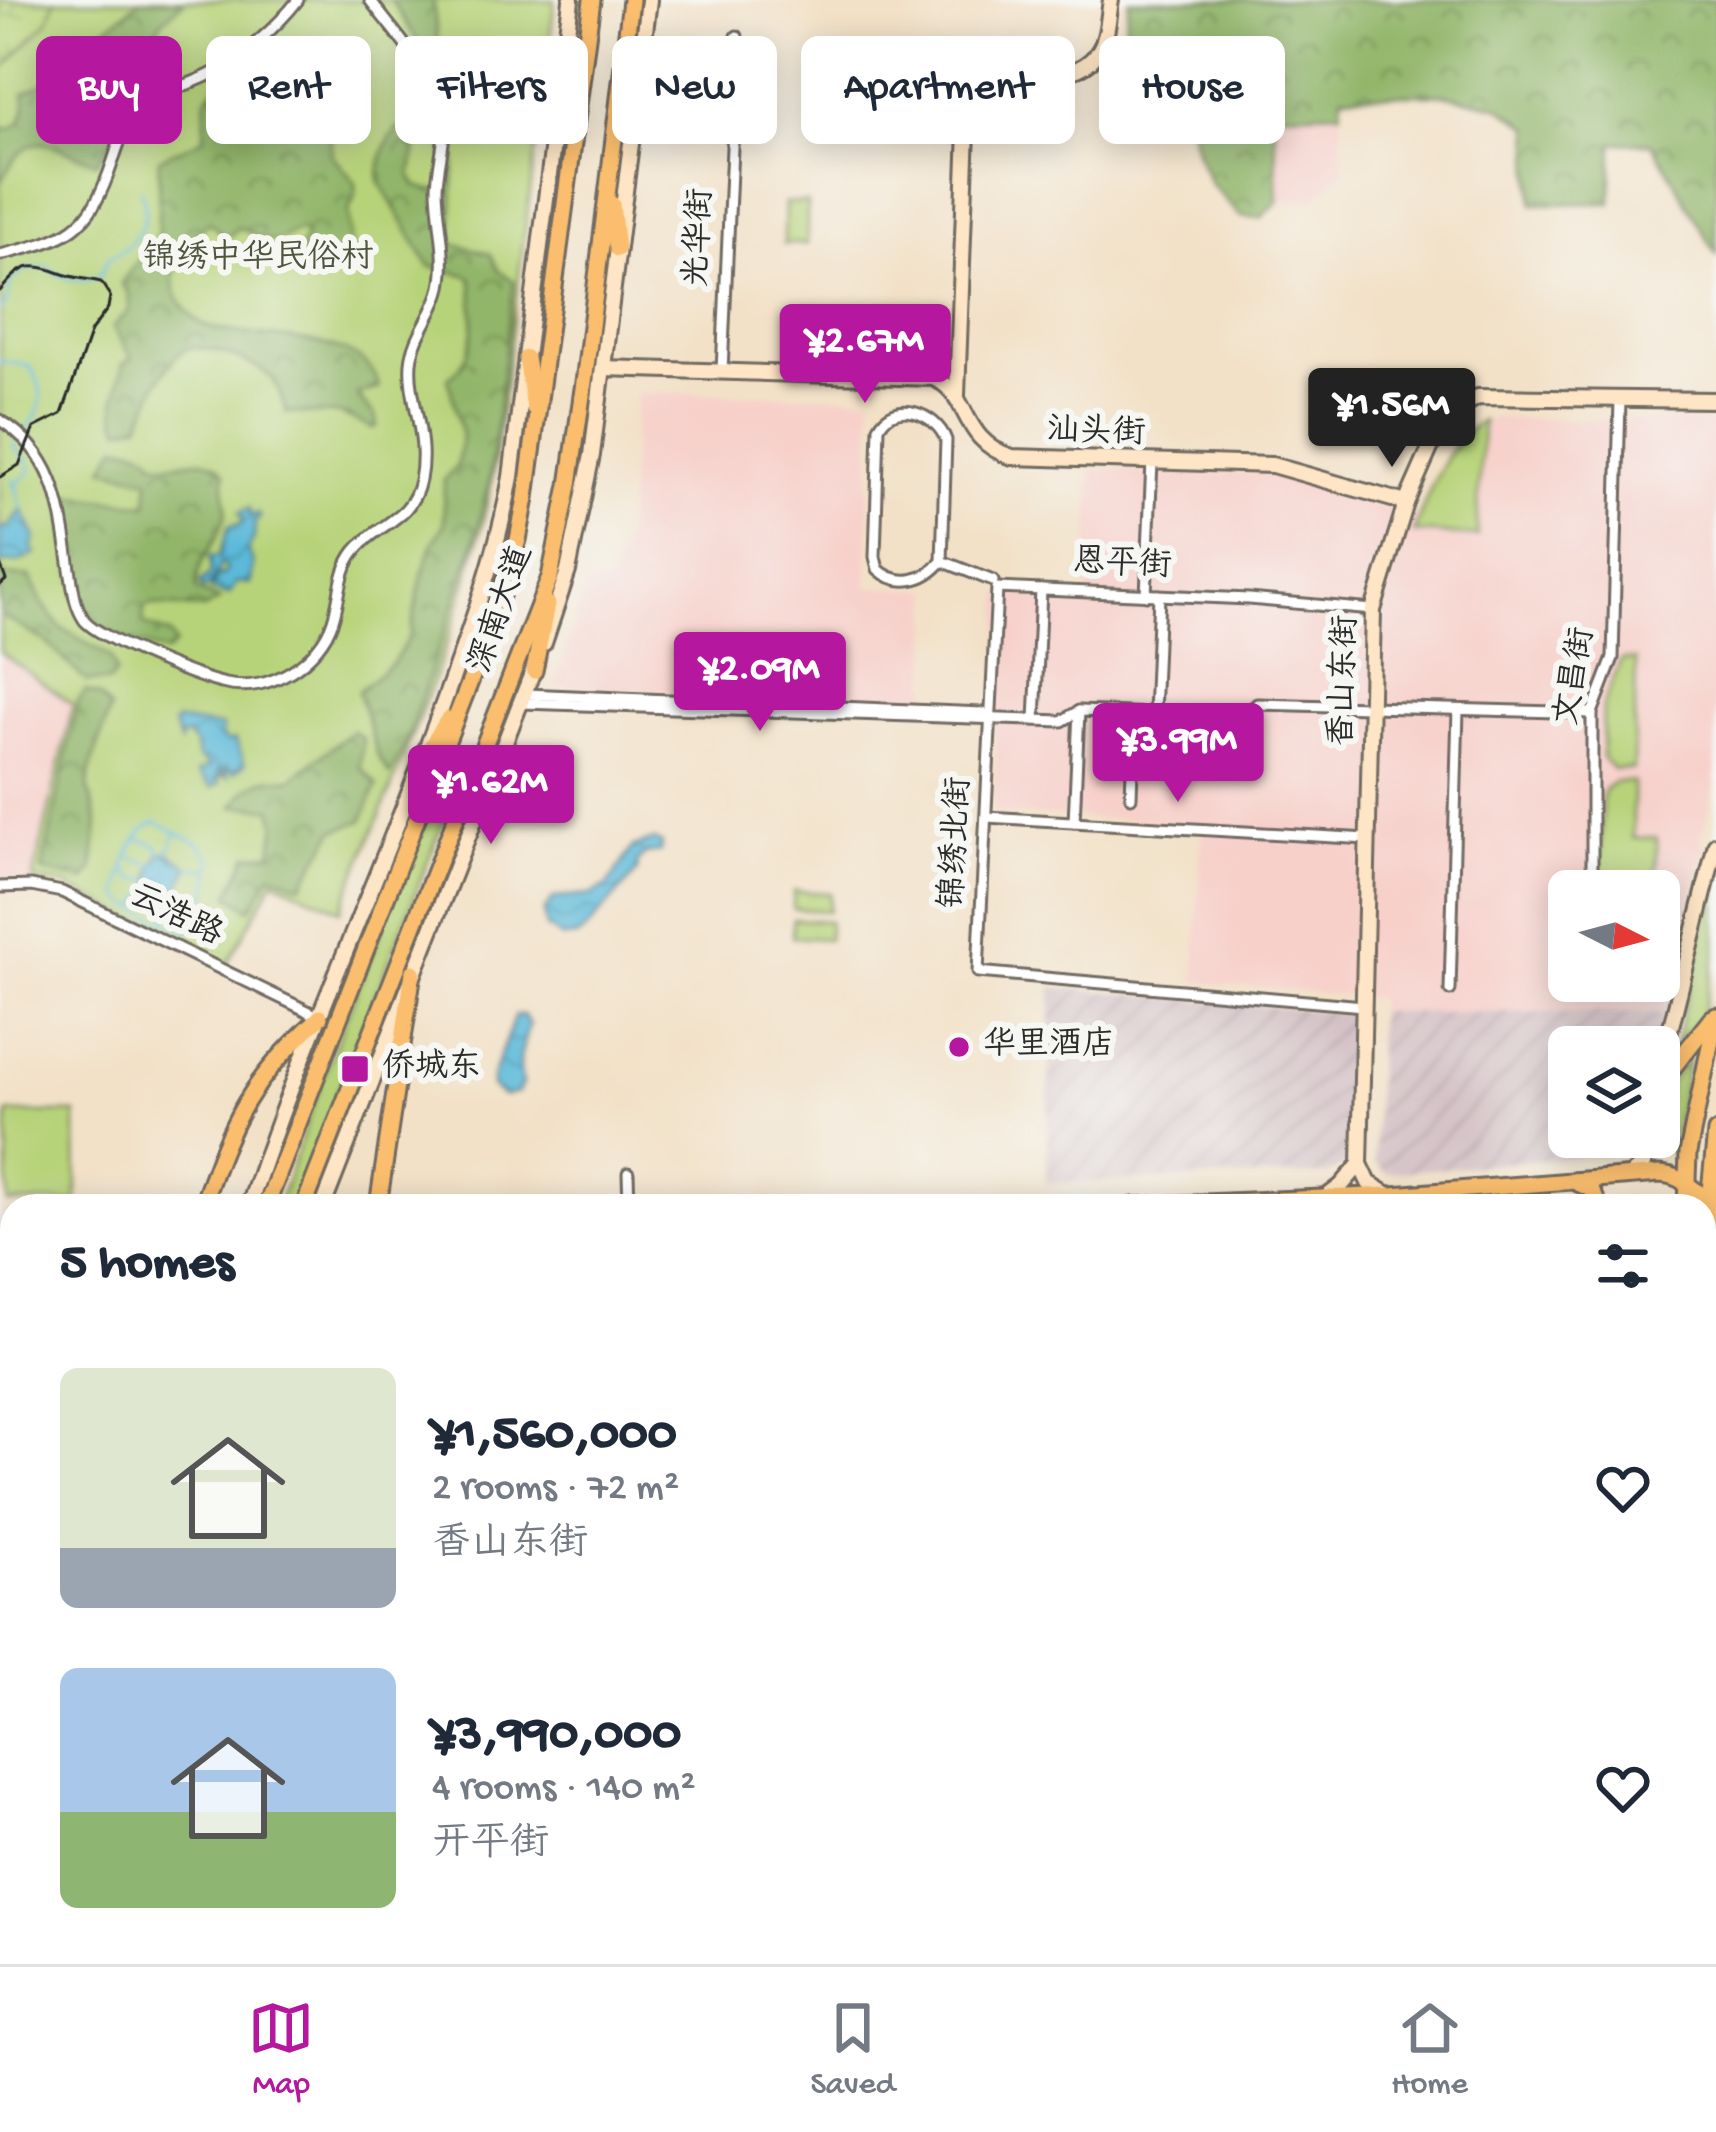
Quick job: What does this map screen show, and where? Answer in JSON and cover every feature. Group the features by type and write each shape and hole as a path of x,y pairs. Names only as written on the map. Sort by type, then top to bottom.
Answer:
{"main road":[{"path":"253,1194 425,756 497,546 511,477 571,0"},
{"name":"深南大道","path":"270,1194 469,686 513,560 537,426 592,0"},
{"name":"深南大道","path":"308,1194 550,577 576,441 631,0"},
{"path":"327,1194 524,698 568,571 592,455 649,0"},
{"path":"957,397 967,130 973,104 1000,83 1086,64 1102,43 1111,0"},
{"path":"608,174 617,249"},
{"path":"911,375 942,366 956,344"},
{"path":"526,358 537,426"},
{"path":"603,368 911,375 941,380 957,397"},
{"name":"香山东街","path":"1360,1164 1373,610 1406,503 1443,424 1470,400 1494,396 1716,400"},
{"name":"汕头街","path":"957,397 974,434 1001,454 1025,459 1272,465 1406,503"},
{"path":"533,671 550,577"},
{"path":"425,756 469,686"},
{"path":"463,804 500,758"},
{"path":"1671,1026 1716,844"},
{"path":"380,1194 413,972"},
{"path":"1680,1060 1716,1013"},
{"path":"1686,1194 1697,1101 1716,1013"},
{"path":"205,1194 245,1098 320,1017"},
{"path":"1711,1194 1716,1132"},
{"path":"1631,1175 1644,1158"},
{"path":"1330,1194 1360,1164 1369,1183 1390,1194"},
{"path":"1403,1194 1674,1174 1700,1194"},
{"path":"1567,1179 1594,1194"},
{"path":"382,1183 385,1194"}],"street":[{"path":"0,255 47,245 84,220 107,180 120,138 140,110 166,91 225,64 280,21 298,0"},
{"path":"0,420 21,433 46,464 61,511 76,606 92,628 228,685 254,686 275,679 295,670 315,652 333,622 347,562 357,547 406,512 420,482 422,423 411,369 416,340 440,289 443,269 437,182 443,111 428,79 370,0"},
{"name":"光华街","path":"722,371 732,144"},
{"name":"文昌街","path":"1592,870 1592,713 1613,658 1620,400"},
{"path":"892,413 926,414 941,427 946,440 942,561 932,574 919,580 892,579 878,569 879,427 892,413"},
{"path":"1146,595 1152,462"},
{"name":"恩平街","path":"942,561 995,584 1041,590 1373,610"},
{"path":"987,569 995,584 991,717"},
{"path":"1035,720 1041,590"},
{"path":"524,698 1062,722 1079,711 1158,717 1159,595"},
{"path":"1238,722 1256,704 1592,713"},
{"path":"1450,989 1458,710"},
{"path":"1074,822 1079,711"},
{"path":"1130,797 1134,714"},
{"name":"锦绣北街","path":"991,717 979,972 1364,1006"},
{"path":"986,818 1368,838"},
{"name":"云浩路","path":"0,887 62,892 320,1017"},
{"path":"628,1173 629,1194"}],"shaded area":[{"path":"1341,111 1344,172 1313,200 1278,202 1275,144 1285,144 1285,113"},
{"path":"637,393 872,397 867,587 931,590 927,701 554,687 587,582 609,581 625,540"},
{"path":"1496,418 1716,422 1716,784 1680,948 1680,870 1548,870 1548,1002 1667,1002 1664,1013 1378,1012 1377,998 1195,982 1202,824 993,813 1000,593 1086,597 1092,469 1271,474 1419,516 1466,429"},
{"path":"0,652 74,705 33,880 0,879"},
{"path":"1052,987 1355,1014 1351,1162 1326,1175 1046,1183"},
{"path":"1378,1012 1664,1013 1661,1026 1548,1026 1548,1158 1563,1158 1386,1173 1374,1162"}],"green space":[{"name":"锦绣中华民俗村","path":"0,0 555,0 550,36 395,36 395,144 536,144 492,482 479,537 446,646 341,910 274,880 227,965 64,885 33,880 73,705 0,652"},
{"path":"0,0 55,0 48,21 0,72"},
{"path":"140,0 185,0 161,22 154,36 104,36 106,28"},
{"path":"391,0 433,0 437,36 414,36"},
{"path":"1129,0 1716,0 1716,254 1652,143 1613,143 1611,203 1533,204 1530,127 1498,106 1444,94 1342,95 1341,111 1285,113 1285,36 1124,36"},
{"path":"36,87 36,144 22,151 0,183 0,127 9,129 21,122 24,93"},
{"path":"206,99 206,144 331,144 332,155 356,183 348,211 348,257 330,262 303,257 300,248 306,236 300,230 274,241 237,228 224,236 210,222 183,250 174,284 189,313 206,326 306,341 354,356 371,369 379,388 357,395 375,416 377,426 340,414 286,413 277,386 265,372 229,355 192,348 169,365 140,424 121,428 116,397 123,364 132,359 113,327 129,311 129,295 121,283 158,235 159,159 204,138"},
{"path":"395,132 395,144 417,144 411,176 416,186 433,191 443,189 446,144 456,144 451,243 491,254 498,270 514,281 489,482 471,554 406,743 390,775 378,756 358,691 394,662 410,635 422,575 444,524 444,480 457,466 462,436 448,378 465,359 473,320 472,280 429,266 379,180 386,146"},
{"path":"46,144 109,144 97,162"},
{"path":"1195,144 1275,144 1278,202 1261,218 1240,216 1210,183"},
{"path":"785,203 807,203 807,244 784,244"},
{"path":"1482,421 1477,536 1414,532 1448,455"},
{"path":"117,445 143,451 162,463 209,462 225,474 226,512 197,580 197,591 220,600 204,609 144,608 143,624 170,635 175,644 166,653 118,636 98,622 87,608 74,572 62,495 147,504 149,479 104,468"},
{"path":"0,575 30,577 60,627 111,657 116,672 109,682 86,681 46,642 0,615"},
{"path":"1621,660 1636,660 1633,769 1613,769 1602,757 1603,706"},
{"path":"86,691 99,696 110,709 89,773 98,823 93,870 84,881 42,871 78,701"},
{"path":"353,731 363,739 360,767 377,785 362,821 335,830 302,885 271,874 251,909 229,895 248,855 272,853 276,824 272,808 234,806 239,798 258,782 291,779"},
{"path":"1614,782 1633,782 1633,838 1657,838 1656,870 1600,870 1605,789"},
{"path":"428,814 444,820 298,1194 282,1194 336,1042"},
{"path":"1716,875 1716,953 1701,1018 1680,1040"},
{"path":"794,891 830,893 829,911 793,909"},
{"path":"793,919 829,921 828,939 792,937"},
{"path":"1688,1060 1680,1102 1680,1069"},
{"path":"8,1113 76,1113 77,1194 8,1194"}],"water":[{"path":"249,508 250,515 260,518 247,550 253,563 251,584 237,582 229,595 211,590 227,569 221,563 210,586 202,589 201,582 211,573 210,556 219,557 229,526 241,524 239,513"},
{"path":"22,509 36,538 32,549 36,553 20,562 0,563 0,525 7,529"},
{"path":"173,724 222,727 221,737 235,740 245,764 234,773 226,767 228,777 220,769 217,773 223,776 215,779 220,783 212,788 197,773 209,767 198,758 196,746 188,736 180,742"},
{"path":"655,840 662,844 660,852 645,854 638,861 637,872 586,930 563,938 546,927 544,911 554,898 590,895 607,886 633,847"},
{"path":"168,852 189,867 174,901 154,887 151,876 161,853"},
{"path":"515,1015 523,1015 529,1024 519,1061 522,1084 517,1093 503,1096 492,1087 492,1077"}],"waterway":[{"path":"0,309 7,302 11,280 28,269 47,267 78,279 99,277 108,258 127,247 140,231 145,212 140,190"},
{"path":"0,361 29,366 39,383 39,409 24,432"},
{"path":"13,480 15,486 31,471 15,448 16,438"},
{"path":"16,487 22,509"},
{"path":"156,822 201,845 212,858 209,889 187,933 129,905 119,895 134,843 156,822"},
{"path":"168,852 176,834"},
{"path":"139,839 156,845 161,853"},
{"path":"131,858 154,864"},
{"path":"189,867 210,869"},
{"path":"126,870 134,879 150,881"},
{"path":"137,907 152,887"},
{"path":"167,922 171,900"},
{"path":"174,901 179,909 193,913"}],"tunnel":[{"path":"1162,719 1238,722"}],"railway":[{"path":"0,291 20,271 33,267 101,282 110,296 108,308 91,331 62,414 34,428 19,465 0,477"},
{"path":"0,564 6,580 0,585"}],"place":[{"name":"华里酒店","path":"959,1047"},
{"name":"侨城东","path":"355,1069"}]}
